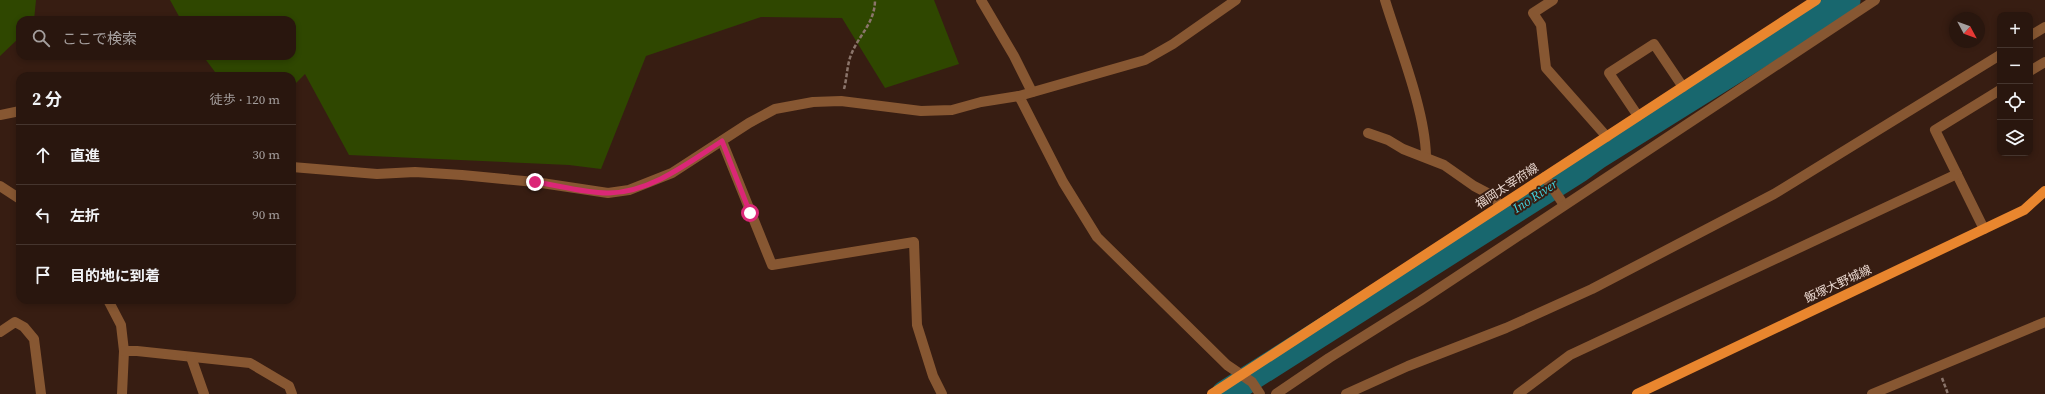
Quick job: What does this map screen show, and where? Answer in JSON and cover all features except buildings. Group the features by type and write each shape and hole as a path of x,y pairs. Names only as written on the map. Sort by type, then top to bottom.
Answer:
{"main road":[{"name":"福岡太宰府線","path":"1212,394 1500,206 1547,179 1607,136 1816,0"},
{"name":"飯塚大野城線","path":"1637,394 2024,210 2045,191"}],"street":[{"path":"981,0 1014,56 1032,92"},
{"path":"296,167 377,174 415,172 462,175 535,182 608,193 629,190 656,181 672,173 775,109 813,102 841,101 921,111 952,110 981,102 1019,96 1145,60 1173,44 1236,0"},
{"path":"1385,0 1415,98 1426,142 1426,156"},
{"path":"1552,0 1533,13 1541,25 1546,68 1607,136"},
{"path":"1276,394 1875,0"},
{"path":"2033,34 2045,27"},
{"path":"1638,116 1609,73 1654,44 1683,87"},
{"path":"1346,394 1408,366 1506,328 1592,289 1774,194 1997,57"},
{"path":"2033,70 2045,62"},
{"path":"1984,229 1935,130 1997,92"},
{"path":"1019,96 1063,182 1097,237 1227,365 1252,382 1260,394"},
{"path":"0,115 16,112"},
{"path":"1368,133 1388,140 1403,149 1426,156 1444,165 1474,186 1493,196 1500,206"},
{"path":"722,141 772,266 914,242 917,325 933,376 942,394"},
{"path":"1518,394 1570,355 1957,174"},
{"path":"1547,179 1564,205"},
{"path":"0,186 16,196"},
{"path":"110,304 121,325 124,351 122,394"},
{"path":"0,332 16,322 34,339 42,394"},
{"path":"1872,394 2045,322"},
{"path":"124,351 250,363 289,386 292,394"},
{"path":"192,357 204,394"}],"path":[{"path":"841,101 851,55 867,28 875,6 875,0"},
{"path":"1937,367 1948,394"}],"green space":[{"path":"0,0 36,0 34,16 16,16 16,41 0,56"},
{"path":"170,0 934,0 959,64 885,88 842,18 761,17 646,56 601,169 569,165 349,155 305,74 296,83 296,72 215,72 206,60 296,60 296,16 179,16"}],"waterway":[{"name":"Ino River","path":"1225,394 1579,169 1597,156 1847,0"}],"route":[{"path":"535,182 608,193 629,190 656,181 672,173 722,141 750,213"}]}
